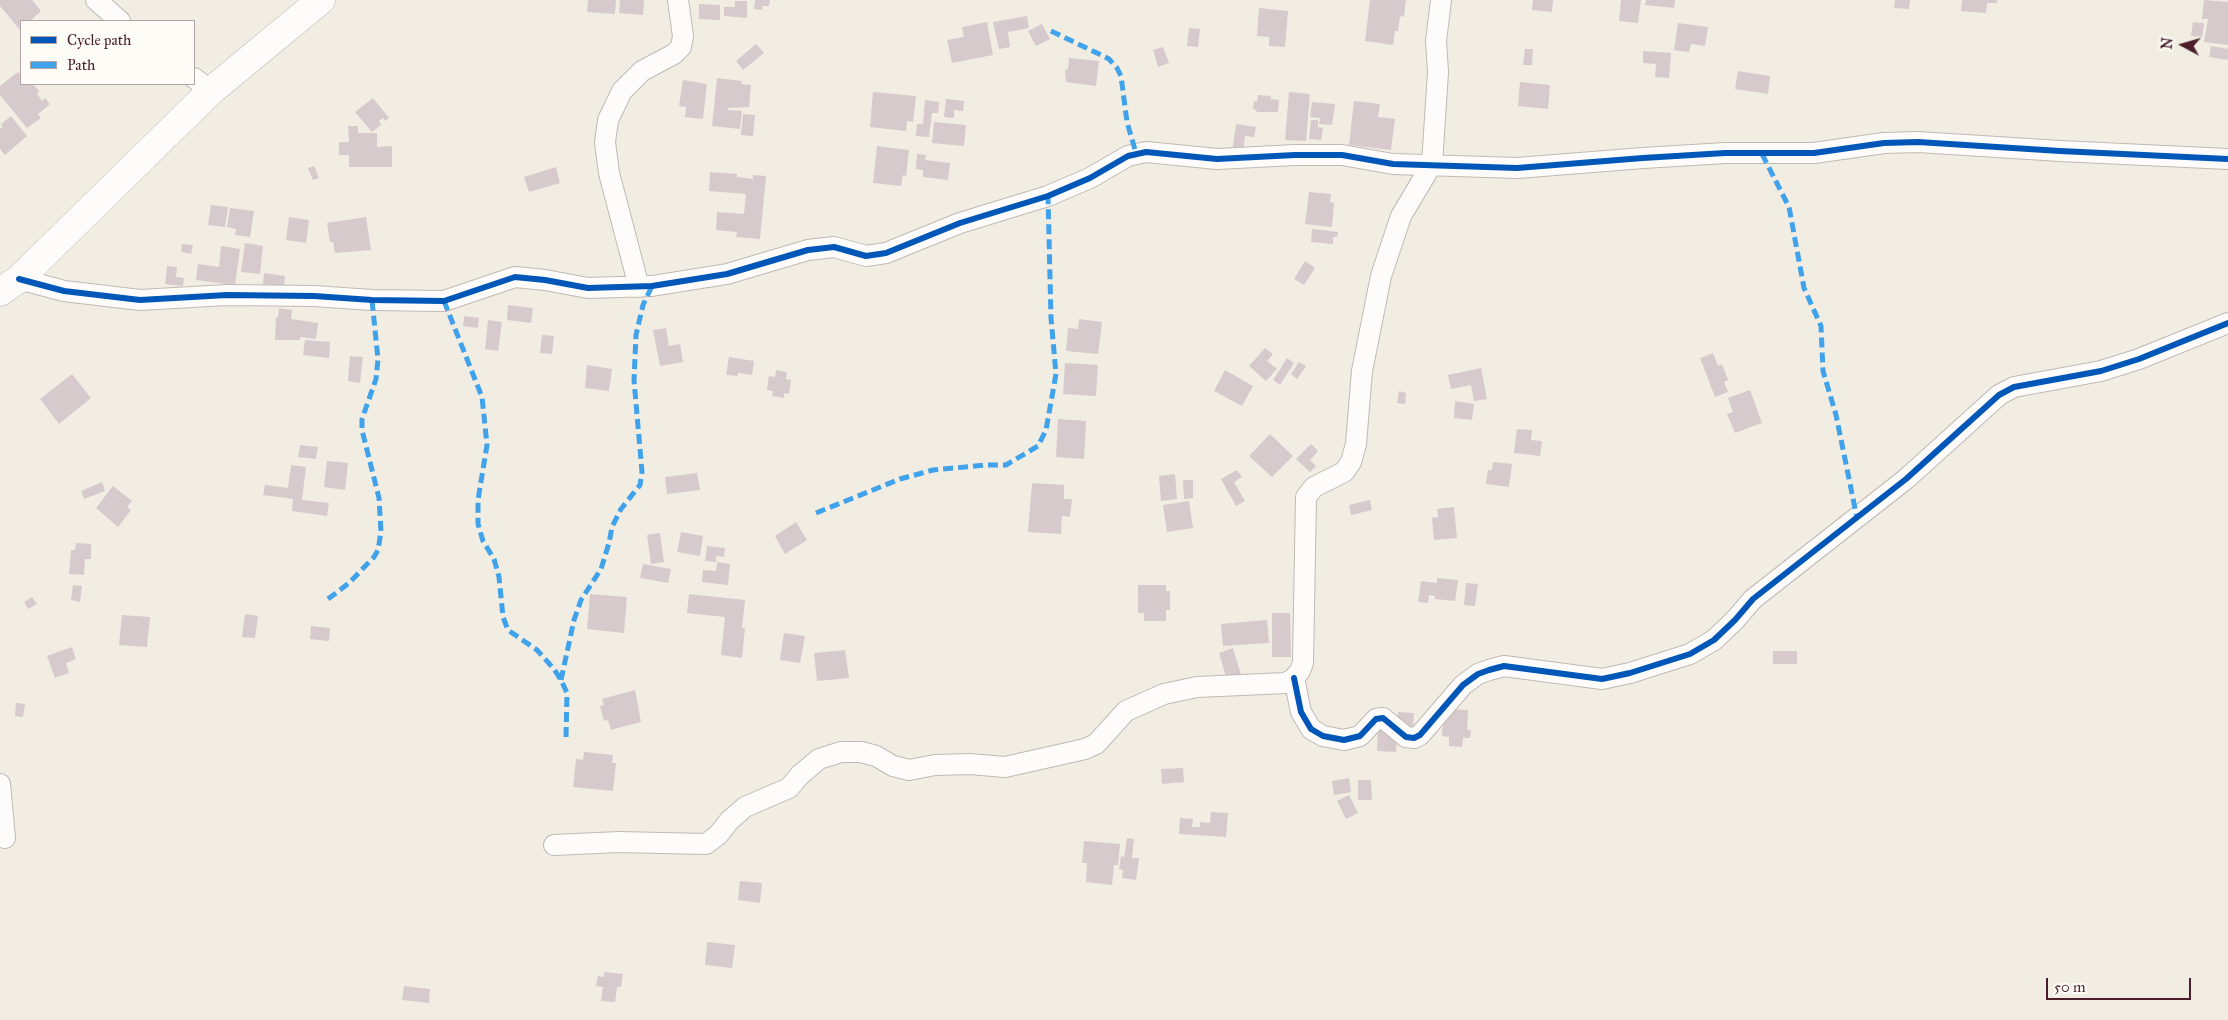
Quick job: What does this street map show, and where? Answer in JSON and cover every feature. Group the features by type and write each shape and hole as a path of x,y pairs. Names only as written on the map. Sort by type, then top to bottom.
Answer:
{"main road":[{"path":"9,285 202,84 321,0"}],"street":[{"path":"96,0 119,20"},
{"path":"638,287 609,173 604,142 608,120 622,91 642,70 674,54 681,47 684,36 678,0"},
{"path":"554,845 619,842 706,844 718,835 729,821 746,807 789,788 800,775 819,759 841,752 861,752 876,756 893,766 910,770 935,765 970,764 1004,767 1086,749 1096,744 1126,711 1164,694 1197,687 1286,684 1294,678 1300,671 1303,663 1306,497 1314,487 1344,472 1351,462 1356,444 1362,370 1381,276 1401,216 1432,164 1438,72 1436,41 1441,0"},
{"path":"9,285 140,300 227,294 444,301 516,277 588,288 638,287 727,274 808,250 834,248 866,256 886,253 960,222 1048,196 1090,178 1136,152 1217,159 1294,155 1342,155 1394,164 1517,168 1707,154 1814,153 1884,143 1918,142 2228,159"},
{"path":"1294,678 1300,712 1311,729 1323,736 1344,740 1360,736 1376,719 1382,718 1406,737 1414,738 1420,735 1464,685 1478,674 1489,670 1504,666 1602,679 1630,673 1690,654 1714,640 1753,599 1906,479 1999,395 2014,387 2101,371 2139,360 2228,323"},
{"path":"0,784 5,838"}],"building":[{"path":"0,0 32,0 41,11 31,20 20,20 20,30 0,6"},
{"path":"588,0 616,0 615,14 587,12"},
{"path":"620,0 644,0 643,15 619,13"},
{"path":"755,0 770,0 769,6 762,6 762,10 754,9"},
{"path":"1370,0 1406,0 1404,17 1400,16 1398,31 1395,31 1393,45 1365,41"},
{"path":"1533,0 1553,0 1552,12 1532,10"},
{"path":"1621,0 1641,0 1638,23 1619,21"},
{"path":"1646,0 1675,0 1674,8 1645,5"},
{"path":"1895,0 1910,0 1909,9 1894,8"},
{"path":"1962,0 1997,0 1997,3 1987,3 1986,13 1961,11"},
{"path":"2204,0 2228,2 2228,45 2204,42 2208,19 2202,19"},
{"path":"735,1 747,1 747,18 724,16 724,7 735,7"},
{"path":"699,4 720,5 720,20 699,19"},
{"path":"1259,8 1288,11 1285,47 1269,46 1269,37 1257,36"},
{"path":"1027,16 1029,28 1008,32 1010,47 999,49 993,22"},
{"path":"987,22 993,55 952,63 947,40 964,37 962,27"},
{"path":"2193,22 2204,23 2202,37 2191,36"},
{"path":"1678,23 1708,27 1705,46 1691,44 1689,52 1674,50"},
{"path":"1042,24 1050,39 1036,46 1028,31"},
{"path":"1189,28 1200,29 1198,47 1187,46"},
{"path":"756,44 764,53 743,70 736,61"},
{"path":"2211,46 2228,49 2228,60 2209,57"},
{"path":"1163,47 1169,63 1158,67 1153,50"},
{"path":"1525,49 1533,49 1532,65 1523,65"},
{"path":"1643,51 1671,53 1669,78 1655,77 1656,64 1643,63"},
{"path":"1069,58 1099,61 1096,86 1066,82 1065,69 1068,70"},
{"path":"1738,71 1770,76 1768,94 1735,89"},
{"path":"18,72 20,74 20,85 34,85 39,91 37,94 42,101 45,98 50,104 38,114 41,118 27,128 0,95 0,86"},
{"path":"717,78 742,81 741,84 751,85 749,107 728,108 728,110 742,111 740,129 712,126"},
{"path":"683,80 707,84 703,119 685,117 686,107 679,106"},
{"path":"1520,82 1550,85 1548,109 1518,106"},
{"path":"873,92 916,96 913,122 907,121 906,131 870,127"},
{"path":"1289,92 1310,94 1306,141 1285,140"},
{"path":"1258,95 1271,96 1270,99 1279,100 1278,112 1256,112 1257,110 1253,109 1254,101 1257,102"},
{"path":"373,98 389,118 385,121 383,118 379,121 381,125 372,132 355,112"},
{"path":"946,99 964,101 963,111 954,110 954,118 944,117"},
{"path":"925,100 939,102 938,113 932,113 929,137 916,136 917,124 923,124"},
{"path":"1354,101 1380,104 1378,117 1395,119 1391,150 1349,145"},
{"path":"1312,102 1335,104 1332,125 1319,124 1320,118 1310,117"},
{"path":"743,114 755,115 753,136 741,135"},
{"path":"11,116 27,136 5,155 0,149 0,129 3,127 1,124"},
{"path":"1311,120 1318,120 1318,127 1323,128 1321,140 1309,139"},
{"path":"934,122 966,125 964,146 932,143"},
{"path":"1236,124 1256,127 1254,137 1245,136 1243,153 1232,152"},
{"path":"348,126 358,126 358,133 377,133 377,147 392,146 392,167 349,167 349,155 339,155 339,142 349,142"},
{"path":"877,146 909,150 906,176 903,175 901,186 873,183"},
{"path":"917,154 926,155 925,160 950,163 948,180 923,177 923,170 916,169"},
{"path":"314,166 319,178 313,180 308,168"},
{"path":"556,167 560,183 529,192 524,177"},
{"path":"710,172 737,174 737,177 753,179 753,175 766,176 760,239 736,237 737,232 716,230 717,212 744,214 746,194 709,191"},
{"path":"1309,192 1331,194 1330,202 1334,203 1332,227 1305,224"},
{"path":"211,205 228,207 225,227 208,225"},
{"path":"230,208 254,211 250,237 235,235 236,229 227,227"},
{"path":"289,217 309,220 306,243 286,240"},
{"path":"366,217 371,250 335,253 333,242 330,242 327,223"},
{"path":"1312,229 1338,232 1337,237 1333,237 1333,244 1311,242"},
{"path":"245,243 263,246 260,274 241,272"},
{"path":"182,244 193,245 191,254 181,252"},
{"path":"221,246 240,249 235,285 196,280 198,264 219,267"},
{"path":"1305,261 1315,268 1304,285 1294,279"},
{"path":"167,266 177,267 176,277 184,278 183,286 165,284"},
{"path":"264,273 285,276 284,287 263,284"},
{"path":"508,305 533,308 531,323 507,320"},
{"path":"279,308 292,310 291,319 318,323 316,339 300,337 300,340 275,340 276,317 278,318"},
{"path":"464,316 479,318 478,328 463,326"},
{"path":"1079,319 1102,322 1098,354 1066,351 1068,328 1078,329"},
{"path":"488,320 502,322 498,351 485,349"},
{"path":"666,328 669,346 680,344 683,362 660,366 653,330"},
{"path":"542,335 554,336 552,354 540,353"},
{"path":"305,340 330,342 329,358 303,355"},
{"path":"1265,348 1273,354 1267,361 1277,369 1266,381 1249,366"},
{"path":"1713,353 1718,366 1722,364 1728,380 1724,382 1728,392 1715,397 1700,358"},
{"path":"350,356 363,357 360,383 348,381"},
{"path":"729,357 754,361 752,375 738,373 738,376 726,375"},
{"path":"1287,358 1294,363 1280,385 1273,380"},
{"path":"1299,362 1306,366 1297,379 1291,374"},
{"path":"1065,363 1098,365 1096,396 1063,394"},
{"path":"587,365 612,369 609,391 585,388"},
{"path":"1481,368 1487,399 1474,401 1471,385 1451,389 1448,375"},
{"path":"776,370 787,372 786,379 791,380 789,394 784,393 784,398 772,396 773,391 767,390 769,376 775,377"},
{"path":"1225,370 1253,386 1242,406 1214,391"},
{"path":"72,374 91,398 59,424 40,399"},
{"path":"1750,390 1762,423 1735,433 1727,414 1733,412 1728,398"},
{"path":"1399,391 1406,393 1405,404 1397,403"},
{"path":"1455,401 1474,404 1472,420 1454,418"},
{"path":"1058,419 1086,421 1084,459 1056,457"},
{"path":"1517,429 1532,430 1531,440 1542,441 1540,456 1514,453"},
{"path":"1270,434 1293,456 1272,477 1249,456"},
{"path":"1311,444 1318,451 1310,460 1316,466 1310,472 1296,459"},
{"path":"300,445 318,447 316,459 298,457"},
{"path":"327,461 348,463 345,490 324,487"},
{"path":"1493,462 1512,464 1509,487 1486,484 1488,470 1492,470"},
{"path":"291,465 306,467 302,500 263,495 265,485 288,488"},
{"path":"1237,470 1242,477 1234,482 1245,501 1236,506 1221,479"},
{"path":"697,473 700,490 667,494 665,477"},
{"path":"1175,474 1177,499 1161,501 1159,476"},
{"path":"1183,480 1193,480 1193,498 1184,499"},
{"path":"102,482 105,491 84,499 81,491"},
{"path":"1032,483 1064,485 1064,499 1072,499 1070,517 1062,516 1061,534 1028,532"},
{"path":"113,486 132,501 127,507 131,510 118,527 96,508"},
{"path":"293,499 329,503 327,516 292,511"},
{"path":"1370,500 1372,510 1351,515 1349,505"},
{"path":"1189,501 1193,528 1167,532 1163,505"},
{"path":"1454,507 1457,538 1434,540 1432,518 1438,517 1437,509"},
{"path":"796,522 807,540 785,554 775,536"},
{"path":"681,532 703,536 700,556 677,552"},
{"path":"660,533 664,562 651,564 647,535"},
{"path":"76,543 91,544 91,559 85,559 84,575 69,574 71,550 75,550"},
{"path":"707,546 725,548 724,557 716,556 716,562 705,561"},
{"path":"717,562 730,564 728,585 702,582 703,570 716,571"},
{"path":"643,564 671,569 668,583 640,578"},
{"path":"1437,578 1458,580 1455,601 1435,599 1435,596 1429,595 1428,603 1418,602 1421,581 1437,583"},
{"path":"1466,583 1478,584 1475,606 1464,605"},
{"path":"73,585 82,586 80,602 71,600"},
{"path":"1138,585 1166,585 1166,591 1170,591 1170,610 1166,610 1166,621 1144,621 1144,613 1138,613"},
{"path":"590,594 627,597 624,633 587,629"},
{"path":"689,594 745,600 742,628 745,628 742,658 721,655 725,617 687,613"},
{"path":"32,597 37,604 28,609 24,602"},
{"path":"1272,613 1290,613 1291,657 1272,657"},
{"path":"245,614 258,616 255,638 242,637"},
{"path":"122,615 150,617 147,647 119,645"},
{"path":"1267,620 1269,643 1223,646 1221,624"},
{"path":"311,626 330,628 329,641 310,639"},
{"path":"784,633 805,636 800,663 780,660"},
{"path":"72,647 76,659 66,663 69,673 55,678 47,656"},
{"path":"1233,648 1241,675 1227,680 1219,653"},
{"path":"845,650 849,678 817,681 814,653"},
{"path":"1773,651 1797,651 1797,664 1773,664"},
{"path":"635,690 641,722 611,730 608,720 604,721 600,706 604,705 602,699"},
{"path":"16,703 25,704 23,717 15,716"},
{"path":"1444,709 1468,710 1467,730 1471,730 1470,738 1463,738 1462,747 1449,746 1449,737 1442,736"},
{"path":"1398,712 1414,713 1413,728 1397,727"},
{"path":"1378,726 1391,727 1390,737 1397,738 1396,752 1377,751"},
{"path":"584,752 613,755 612,763 616,763 613,791 573,787 576,759 583,760"},
{"path":"1183,768 1184,782 1162,784 1161,769"},
{"path":"1349,778 1351,792 1334,795 1332,781"},
{"path":"1358,780 1371,780 1372,800 1358,800"},
{"path":"1349,795 1358,813 1346,819 1337,801"},
{"path":"1211,812 1228,813 1226,837 1179,834 1180,818 1193,819 1192,827 1200,827 1200,822 1210,823"},
{"path":"1127,838 1134,839 1132,858 1139,858 1136,880 1122,878 1123,870 1119,869 1121,856 1124,857"},
{"path":"1084,841 1120,844 1118,865 1114,865 1112,885 1086,882 1087,863 1082,863"},
{"path":"740,881 762,883 760,903 738,900"},
{"path":"707,942 735,945 732,968 705,965"},
{"path":"604,972 623,974 621,987 617,987 615,1002 601,1001 603,987 596,986 598,976 604,977"},
{"path":"404,986 430,989 429,1003 402,1000"}],"marked path":[{"path":"1051,31 1109,59 1117,68 1121,76 1127,122 1136,153"},
{"path":"1762,154 1789,207 1804,288 1821,326 1823,371 1836,415 1857,518"},
{"path":"816,513 900,479 933,470 1006,465 1038,446 1046,430 1056,374 1051,318 1048,196"},
{"path":"561,680 574,620 581,600 601,569 612,527 621,509 640,485 642,472 634,380 636,335 643,305 652,286"},
{"path":"328,599 349,583 374,557 378,550 381,532 379,498 362,430 362,419 376,379 378,359 372,300"},
{"path":"444,301 482,397 487,445 478,500 478,524 483,541 494,559 499,577 503,617 508,630 537,650 561,680 567,693 566,737"}],"cycle path":[{"path":"19,279 64,291 140,300 227,295 444,301 515,277 545,280 588,288 652,286 727,274 808,250 834,247 866,256 886,253 960,223 1048,196 1090,178 1128,156 1146,152 1217,159 1295,155 1342,155 1393,164 1517,168 1725,153 1814,153 1884,143 1918,142 2228,159"},
{"path":"1294,678 1301,712 1311,729 1323,736 1344,740 1360,736 1376,719 1383,718 1406,737 1414,738 1420,735 1463,685 1478,674 1489,670 1504,666 1602,679 1630,673 1690,654 1714,640 1753,599 1906,479 1999,395 2014,387 2101,371 2139,359 2228,323"}]}
